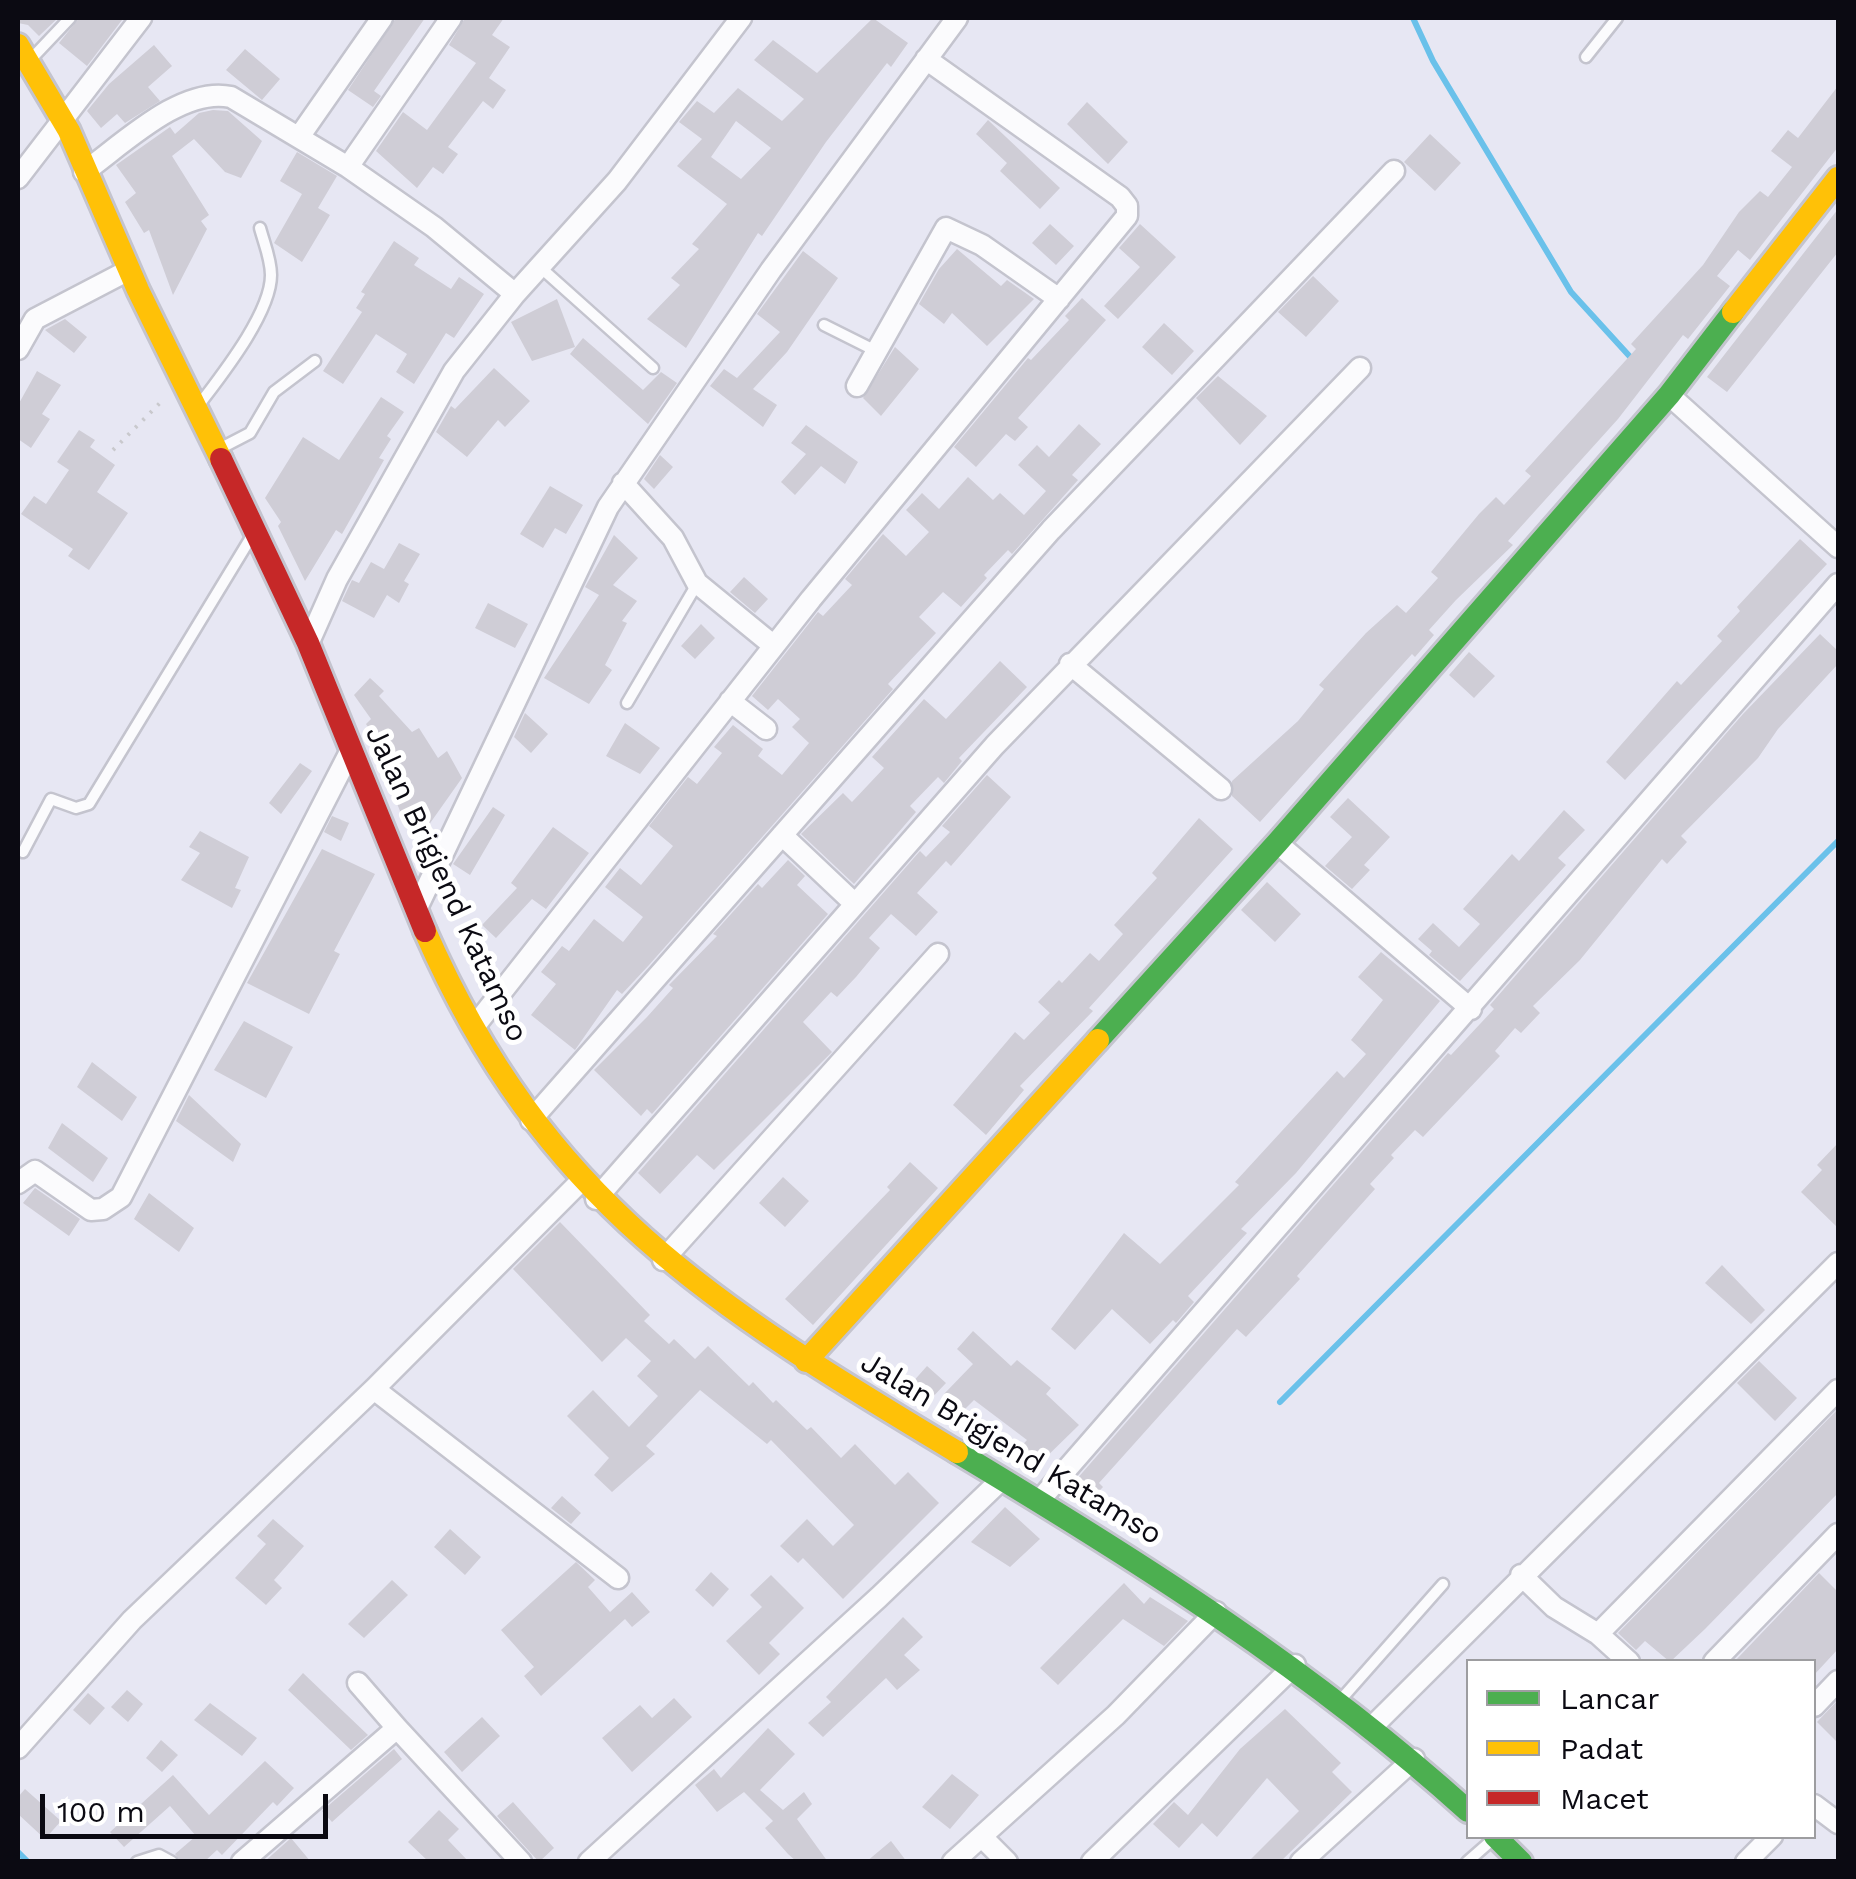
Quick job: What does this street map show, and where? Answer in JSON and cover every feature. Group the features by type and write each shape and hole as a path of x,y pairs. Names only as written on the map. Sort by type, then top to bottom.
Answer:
{"main road":[{"name":"Jalan Brigjend Katamso","path":"24,53 62,118 195,412 308,643 417,908 474,1027 531,1120 588,1190 662,1260 806,1361 1038,1501 1295,1665 1414,1759 1466,1810"},
{"path":"806,1361 1277,842 1668,395 1838,178"},
{"path":"1497,1839 1521,1862"}],"street":[{"path":"18,178 141,18"},
{"path":"299,137 382,18"},
{"path":"348,166 450,18"},
{"path":"308,643 338,579 462,360 514,294 617,181 741,18"},
{"path":"417,908 477,789 589,540 761,284 957,18"},
{"path":"474,1027 774,646 1127,216 1128,206 926,59"},
{"path":"84,172 202,94 231,98 348,166 434,228 514,294"},
{"path":"531,1120 1051,530 1394,171"},
{"path":"857,386 946,228 982,245 1059,299"},
{"path":"18,348 35,318 129,270"},
{"path":"18,1748 132,1620 588,1190 855,904 1070,664 1360,368"},
{"path":"1668,395 1838,547"},
{"path":"624,483 673,538 697,583 774,646"},
{"path":"1038,1501 1838,584"},
{"path":"1070,664 1221,789"},
{"path":"730,701 766,729"},
{"path":"18,1183 35,1171 91,1210 103,1209 121,1197 350,752"},
{"path":"782,835 855,904"},
{"path":"1277,842 1471,1008"},
{"path":"662,1260 938,954"},
{"path":"1374,1726 1838,1262"},
{"path":"374,1389 618,1578"},
{"path":"1598,1634 1838,1390"},
{"path":"589,1862 880,1597 1002,1479"},
{"path":"1717,1659 1838,1534"},
{"path":"1521,1576 1554,1607 1598,1634 1626,1659"},
{"path":"954,1862 1116,1715 1216,1612"},
{"path":"1092,1862 1295,1665"},
{"path":"1816,1704 1838,1681"},
{"path":"358,1684 521,1862"},
{"path":"242,1862 397,1728"},
{"path":"1301,1862 1414,1759"},
{"path":"1816,1806 1838,1823"},
{"path":"982,1837 1007,1862"},
{"path":"1746,1862 1769,1839"}],"lane":[{"path":"24,53 70,18"},
{"path":"1586,57 1617,18"},
{"path":"195,412 235,356 267,294 272,279 260,228"},
{"path":"540,267 653,368"},
{"path":"824,325 876,351"},
{"path":"214,451 250,433 274,392 315,362"},
{"path":"23,852 50,799 76,808 90,804 253,534"},
{"path":"627,703 697,583"},
{"path":"1341,1699 1444,1584"},
{"path":"1467,1862 1493,1839"},
{"path":"137,1862 159,1854 172,1862"}],"path":[{"path":"113,450 160,402 184,388"}],"building":[{"path":"18,18 58,18 39,36 28,25 18,23"},
{"path":"79,18 122,20 87,66 59,43"},
{"path":"396,18 425,18 374,91 381,96 373,107 348,90"},
{"path":"465,18 504,18 492,35 510,47 489,78 506,90 493,109 483,101 448,147 458,154 443,174 433,167 417,188 376,151 403,112 427,130 476,63 449,45"},
{"path":"873,18 908,43 891,67 887,63 826,142 762,236 758,233 686,348 647,319 680,285 671,278 699,249 692,244 727,204 677,166 702,139 679,122 697,101 714,113 738,88 782,121 804,99 754,60 773,40 817,73","holes":["736,121 771,148 741,179 711,157"]},
{"path":"154,45 172,66 148,87 160,101 125,123 117,114 101,128 87,111 109,84"},
{"path":"245,49 280,79 262,100 226,70"},
{"path":"1838,86 1838,147 1750,260 1738,250 1717,276 1730,286 1688,339 1683,335 1618,419 1508,541 1513,545 1429,630 1434,635 1415,657 1412,654 1260,822 1232,796 1232,781 1298,721 1324,689 1319,685 1366,633 1397,605 1406,613 1438,578 1431,572 1479,514 1496,497 1504,505 1531,476 1525,471 1636,349 1631,344 1703,265 1739,212 1760,191 1768,197 1792,167 1771,151 1788,130 1798,138"},
{"path":"1087,102 1128,142 1108,164 1067,124"},
{"path":"228,111 262,141 241,178 225,172 194,139 172,156 209,215 201,221 207,229 173,295 149,230 144,233 125,202 136,193 116,165 170,127 175,134 199,113"},
{"path":"988,120 1060,188 1040,209 1000,171 1007,163 976,134"},
{"path":"1430,134 1461,163 1435,191 1404,162"},
{"path":"297,152 337,176 318,208 330,215 302,262 274,243 302,194 280,181"},
{"path":"1838,209 1838,252 1727,392 1707,377"},
{"path":"1050,224 1074,246 1056,265 1032,243"},
{"path":"1140,224 1176,257 1118,319 1104,306 1140,267 1119,248"},
{"path":"394,241 419,258 414,265 451,289 459,277 484,294 454,338 446,333 414,384 396,372 407,354 376,334 343,384 323,371 362,312 356,308 365,294 361,292"},
{"path":"957,249 1001,286 1007,280 1034,299 987,346 952,313 944,324 919,304 939,269"},
{"path":"803,251 838,278 787,352 753,389 777,405 763,427 710,386 724,369 737,378 780,332 757,314"},
{"path":"1313,276 1339,301 1306,337 1278,312"},
{"path":"1082,298 1106,320 1018,418 1028,427 1015,441 1006,434 976,467 954,447 1028,358 1031,360 1069,320 1065,316"},
{"path":"557,299 575,347 532,361 511,322"},
{"path":"65,319 87,337 74,353 45,330"},
{"path":"1164,323 1194,351 1172,375 1142,347"},
{"path":"583,338 643,390 661,372 677,383 648,424 570,354"},
{"path":"895,347 919,369 881,416 863,398"},
{"path":"494,368 530,401 505,427 498,420 467,457 436,432 451,406 455,409"},
{"path":"37,371 61,385 42,414 50,419 31,448 18,439 18,405"},
{"path":"1218,376 1267,416 1240,445 1196,398"},
{"path":"381,397 404,412 387,436 391,439 379,458 384,460 342,534 336,530 305,581 278,526 281,522 265,498 303,437 339,460"},
{"path":"1079,424 1101,444 1072,475 1078,480 1012,554 1008,550 984,575 987,578 961,607 943,592 919,617 936,633 888,684 893,689 649,965 622,994 617,990 575,1050 531,1015 556,984 541,972 562,946 569,951 594,919 623,942 643,917 605,887 620,868 641,885 673,846 649,826 688,777 697,784 722,753 714,747 733,725 763,749 758,756 782,775 809,743 792,727 800,719 778,699 768,710 752,696 818,612 823,616 852,585 845,579 883,534 906,556 929,532 906,510 922,493 939,509 968,477 993,500 1000,493 1024,515 1046,491 1018,465 1037,445 1049,457"},
{"path":"806,425 858,462 845,484 821,466 795,495 781,482 806,454 791,443"},
{"path":"79,430 95,440 90,447 115,465 97,492 128,513 89,570 68,556 73,549 21,514 34,496 46,504 69,470 57,462"},
{"path":"660,455 673,467 654,489 644,479"},
{"path":"550,486 583,505 566,534 555,528 543,548 520,534"},
{"path":"614,535 638,558 613,585 637,601 622,621 627,623 605,665 612,670 589,704 544,678 599,595 585,587"},
{"path":"1800,539 1827,564 1625,780 1606,762 1677,681 1681,685 1722,641 1717,636 1740,611 1737,607"},
{"path":"399,543 420,554 404,581 409,584 399,603 387,595 374,618 342,601 352,580 359,583 371,562 384,569"},
{"path":"744,577 768,599 755,613 730,592"},
{"path":"488,603 528,624 515,648 475,628"},
{"path":"701,624 715,638 695,659 681,646"},
{"path":"1820,634 1838,651 1838,664 1778,729 1758,758 1681,836 1687,842 1667,864 1662,859 1580,960 1533,1006 1540,1013 1521,1033 1515,1028 1495,1051 1500,1056 1423,1137 1415,1130 1391,1155 1394,1158 1370,1184 1375,1189 1297,1276 1300,1279 1246,1337 1237,1329 1099,1483 1103,1487 1087,1504 1069,1488 1448,1053 1451,1055 1494,1009 1490,1005 1743,714"},
{"path":"1469,652 1495,676 1474,698 1449,675"},
{"path":"1000,661 1027,687 959,758 962,761 944,783 938,777 910,806 916,812 854,884 801,834 843,793 852,802 884,768 872,757 924,699 946,719"},
{"path":"370,678 384,691 379,696 412,732 419,728 438,758 447,751 462,778 421,836 400,811 392,791 406,782 379,756 382,750 366,724 371,719 354,695"},
{"path":"525,713 548,734 531,753 514,737"},
{"path":"625,723 660,748 640,774 606,756"},
{"path":"300,763 312,771 281,814 269,803"},
{"path":"987,775 1011,797 951,866 946,861 917,893 938,912 916,936 891,914 869,938 880,948 837,997 831,992 803,1022 832,1052 714,1170 697,1155 660,1194 638,1173 920,851 926,857 950,832 942,826"},
{"path":"1348,798 1390,837 1364,865 1370,870 1352,889 1325,866 1352,837 1330,817"},
{"path":"493,807 505,815 470,875 453,864"},
{"path":"1564,810 1585,830 1558,858 1566,865 1460,981 1429,955 1432,951 1418,939 1433,923 1459,947 1480,924 1463,909 1512,854 1519,861"},
{"path":"332,816 349,823 341,841 324,832"},
{"path":"1199,818 1233,849 1089,1008 1093,1011 1020,1086 1024,1090 986,1135 953,1105 1015,1032 1024,1040 1050,1013 1038,1002 1059,980 1062,983 1090,953 1099,961 1123,934 1114,925 1157,878 1152,873"},
{"path":"553,827 589,853 546,909 532,899 496,938 482,925 517,888 511,883"},
{"path":"200,831 249,857 235,888 241,890 232,908 181,880 200,853 189,847"},
{"path":"322,849 375,874 334,951 340,954 309,1014 247,983"},
{"path":"788,860 805,876 797,885 828,914 652,1114 647,1109 641,1116 594,1070 673,988 669,985 717,936 713,934 758,884 762,888"},
{"path":"1267,882 1301,914 1275,942 1241,910"},
{"path":"1381,952 1440,1001 1296,1173 1241,1229 1247,1233 1188,1296 1194,1302 1176,1323 1173,1320 1150,1344 1112,1309 1075,1350 1051,1329 1124,1233 1160,1264 1239,1185 1235,1182 1337,1071 1344,1078 1366,1054 1351,1040 1383,1000 1358,977"},
{"path":"244,1021 293,1047 266,1098 214,1070"},
{"path":"92,1062 137,1097 122,1121 77,1087"},
{"path":"189,1095 241,1144 233,1162 176,1121"},
{"path":"62,1123 108,1158 93,1182 48,1148"},
{"path":"1838,1143 1838,1228 1801,1192 1822,1170 1817,1165"},
{"path":"910,1162 938,1188 813,1325 785,1299 890,1190 887,1187"},
{"path":"783,1177 809,1201 785,1227 759,1203"},
{"path":"35,1188 80,1219 69,1236 23,1203"},
{"path":"149,1193 194,1228 179,1252 134,1219"},
{"path":"560,1222 650,1315 644,1321 669,1344 674,1339 695,1359 708,1346 749,1386 753,1382 807,1430 811,1427 841,1458 855,1444 895,1485 908,1472 939,1503 843,1599 803,1558 798,1563 780,1546 807,1519 833,1546 854,1525 771,1440 767,1444 700,1390 646,1446 655,1454 612,1492 594,1475 609,1458 567,1416 593,1390 629,1427 658,1396 637,1376 651,1361 626,1338 602,1362 513,1269"},
{"path":"1722,1265 1765,1310 1751,1324 1705,1283"},
{"path":"973,1331 1011,1366 1017,1360 1051,1388 1046,1394 1079,1425 1035,1468 1017,1451 1027,1440 974,1400 963,1411 944,1394 973,1364 957,1349"},
{"path":"1759,1361 1797,1398 1775,1421 1737,1383"},
{"path":"927,1366 946,1383 929,1401 911,1384"},
{"path":"1838,1409 1838,1493 1705,1629 1673,1659 1666,1659 1645,1641 1636,1650 1618,1633"},
{"path":"562,1496 581,1513 571,1524 551,1508"},
{"path":"1005,1507 1040,1539 1010,1567 971,1542"},
{"path":"273,1519 304,1546 274,1580 282,1588 266,1605 235,1578 266,1544 257,1536"},
{"path":"450,1529 481,1557 465,1575 434,1547"},
{"path":"576,1562 595,1580 588,1587 610,1612 632,1592 650,1612 632,1627 625,1619 541,1696 524,1676 534,1667 501,1630"},
{"path":"711,1572 729,1589 713,1607 695,1590"},
{"path":"1819,1573 1838,1592 1838,1649 1816,1673 1816,1659 1737,1659"},
{"path":"771,1575 804,1608 769,1643 780,1654 759,1675 726,1641 762,1607 750,1595"},
{"path":"392,1580 408,1595 364,1638 348,1624"},
{"path":"1124,1583 1144,1604 1150,1597 1188,1621 1164,1646 1123,1619 1058,1685 1040,1668"},
{"path":"903,1617 923,1637 904,1655 920,1670 897,1690 886,1678 823,1737 808,1723 831,1702 826,1697"},
{"path":"303,1673 368,1735 351,1750 288,1690"},
{"path":"127,1690 143,1704 128,1722 111,1707"},
{"path":"88,1693 105,1708 90,1725 73,1710"},
{"path":"674,1698 692,1717 632,1772 602,1738 640,1705 652,1718"},
{"path":"1838,1700 1838,1743 1817,1722"},
{"path":"210,1703 257,1738 242,1756 194,1720"},
{"path":"1285,1709 1341,1763 1332,1772 1352,1792 1280,1862 1248,1862 1299,1811 1267,1778 1217,1837 1202,1823 1179,1848 1153,1824 1174,1802 1188,1815 1240,1749"},
{"path":"482,1717 500,1736 462,1772 444,1752"},
{"path":"768,1728 795,1754 760,1790 783,1810 804,1792 812,1804 797,1819 828,1862 797,1862 765,1828 773,1821 744,1792 717,1812 695,1785 714,1769 721,1778"},
{"path":"161,1740 178,1755 162,1772 146,1758"},
{"path":"394,1749 402,1759 332,1822 322,1811"},
{"path":"265,1761 294,1788 277,1806 273,1802 222,1855 217,1850 204,1862 181,1862 175,1854 196,1836 170,1806 124,1847 110,1832 173,1775 209,1815"},
{"path":"952,1774 979,1795 950,1829 922,1807"},
{"path":"25,1789 61,1821 45,1839 18,1814 18,1797"},
{"path":"513,1802 554,1848 539,1862 497,1816"},
{"path":"439,1810 459,1829 448,1840 469,1862 429,1862 408,1842"},
{"path":"291,1838 311,1862 264,1862"},
{"path":"891,1841 907,1862 866,1862"}],"waterway":[{"path":"1413,18 1433,61 1571,292 1633,360"},
{"path":"1280,1402 1838,841"},
{"path":"18,1852 28,1862"}],"traffic: fast":[{"path":"1098,1040 1277,843 1669,395 1733,312"},
{"path":"957,1452 1222,1619 1348,1711 1466,1809"},
{"path":"1498,1839 1521,1862"}],"traffic: slow":[{"path":"18,45 69,131 138,290 221,459"},
{"path":"1733,312 1838,178"},
{"path":"425,931 472,1025 524,1106 582,1176 644,1238 713,1294 788,1347 957,1452"},
{"path":"806,1361 1098,1040"}],"traffic: jam":[{"path":"221,459 308,643 425,931"}]}
